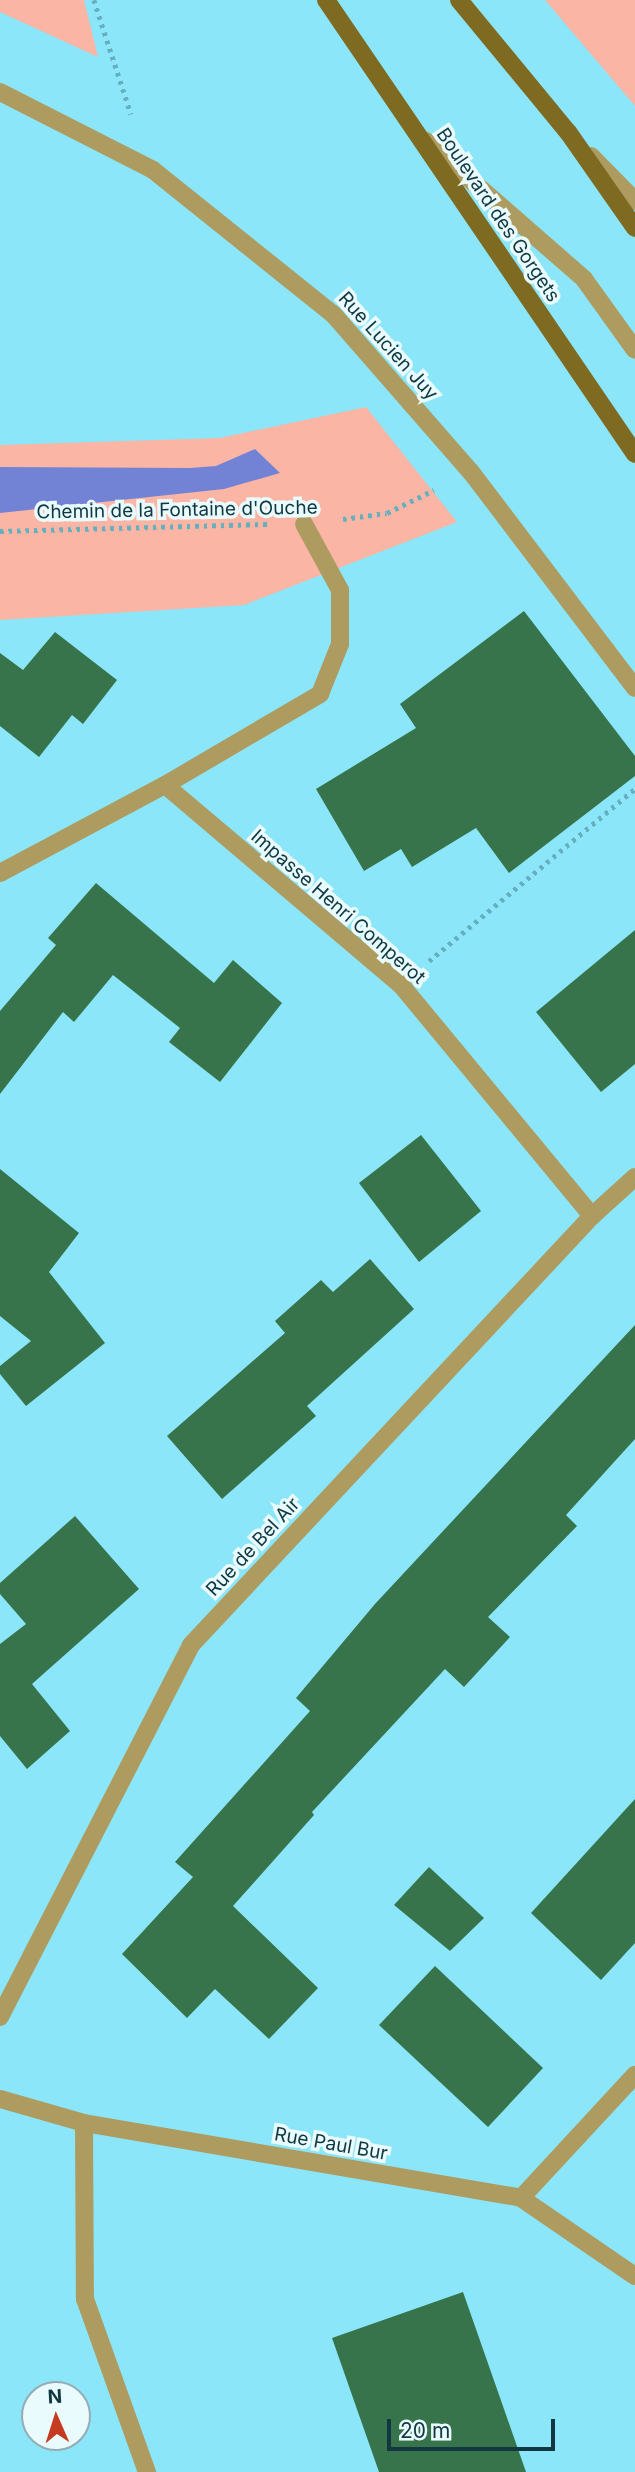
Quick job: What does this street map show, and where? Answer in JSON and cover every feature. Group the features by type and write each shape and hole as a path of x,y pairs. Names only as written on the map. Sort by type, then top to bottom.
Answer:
{"main road":[{"name":"Boulevard des Gorgets","path":"327,0 635,454"},
{"path":"459,0 568,132 635,228"}],"street":[{"name":"Rue Lucien Juy","path":"0,92 153,170 333,314 471,472 635,688"},
{"path":"568,132 635,201"},
{"path":"418,134 584,279 635,350"},
{"path":"0,873 165,785 320,694 340,643 340,590 304,524"},
{"name":"Impasse Henri Comperot","path":"165,785 401,985 592,1216"},
{"name":"Rue de Bel Air","path":"0,2017 191,1645 592,1216 635,1177"},
{"path":"521,2198 635,2075"},
{"name":"Rue Paul Bur","path":"0,2099 84,2123 521,2198 635,2276"},
{"path":"84,2123 85,2299 147,2472"}],"path":[{"path":"94,0 108,52 153,170"},
{"name":"Chemin de la Fontaine d'Ouche","path":"0,531 216,522 304,524 387,513 471,472"},
{"path":"401,985 635,789"}],"shaded area":[{"path":"0,0 84,0 98,57 0,12"},
{"path":"545,0 635,0 635,106"},
{"path":"366,407 457,522 244,605 0,620 0,445 220,438"}],"water":[{"path":"255,449 280,473 224,489 0,513 0,467 190,468 216,466"}],"building":[{"path":"524,611 635,756 635,776 509,873 476,828 412,867 401,849 364,871 316,789 416,728 400,704"},
{"path":"55,632 117,680 83,724 72,715 39,757 0,726 0,653 23,670"},
{"path":"96,883 214,983 233,960 282,1003 220,1082 169,1042 180,1028 113,975 74,1022 63,1012 0,1094 0,1011 56,945 48,938"},
{"path":"635,930 635,1064 601,1092 536,1012"},
{"path":"421,1135 481,1211 419,1262 359,1183"},
{"path":"0,1169 79,1233 49,1272 105,1343 26,1406 0,1374 0,1366 31,1341 0,1316"},
{"path":"370,1259 414,1309 307,1406 316,1416 222,1499 167,1436 285,1333 275,1321 321,1280 333,1292"},
{"path":"635,1325 635,1439 566,1515 577,1526 488,1617 510,1637 464,1687 445,1669 312,1812 314,1815 233,1906 318,1988 269,2039 215,1989 187,2018 122,1954 193,1877 175,1862 310,1711 296,1698 375,1604"},
{"path":"75,1516 139,1589 32,1684 70,1731 27,1769 0,1736 0,1644 26,1624 0,1594 0,1583"},
{"path":"635,1799 635,1943 601,1980 531,1913"},
{"path":"429,1867 484,1918 450,1951 394,1905"},
{"path":"435,1966 543,2068 488,2127 379,2025"},
{"path":"463,2292 526,2472 379,2472 332,2338"}]}
